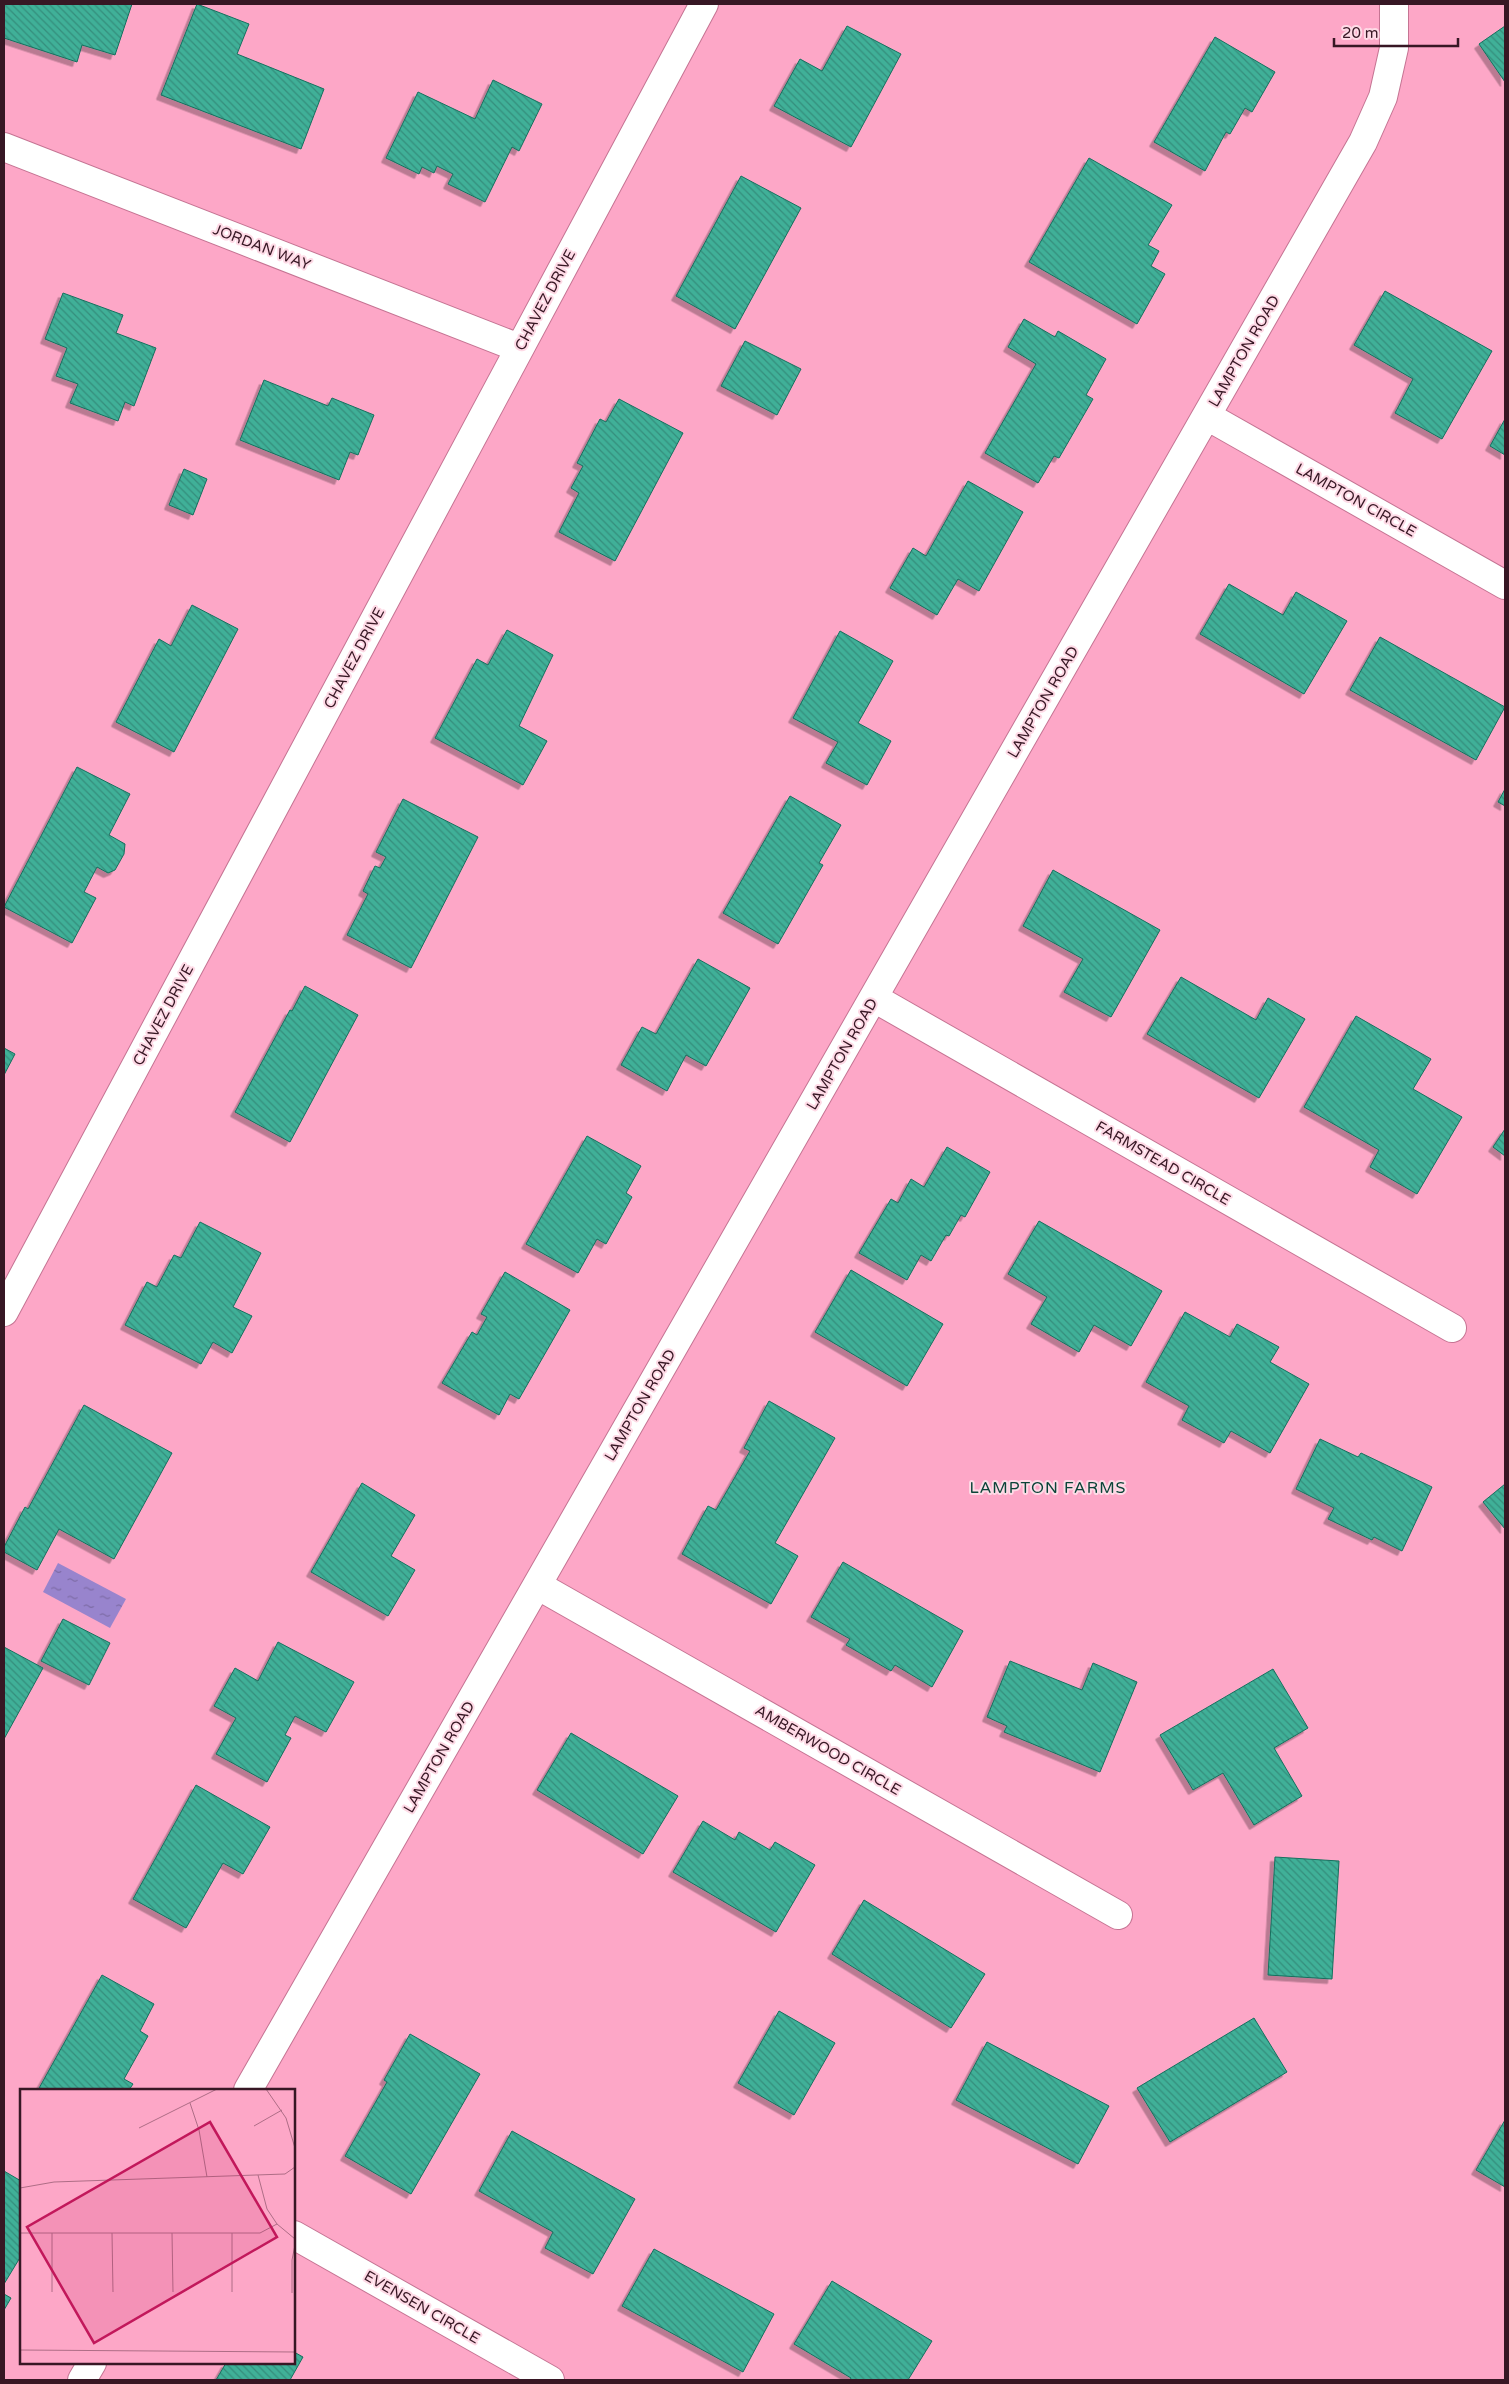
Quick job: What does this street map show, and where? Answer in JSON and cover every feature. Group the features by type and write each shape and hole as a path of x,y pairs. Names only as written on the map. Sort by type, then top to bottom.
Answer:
{"street":[{"name":"CHAVEZ DRIVE","path":"4,1312 704,4"},
{"name":"LAMPTON ROAD","path":"249,2089 1363,142 1382,97 1394,48 1394,4"},
{"name":"JORDAN WAY","path":"4,146 519,348"},
{"name":"LAMPTON CIRCLE","path":"1207,416 1505,584"},
{"name":"FARMSTEAD CIRCLE","path":"874,998 1452,1328"},
{"name":"AMBERWOOD CIRCLE","path":"537,1585 1118,1915"},
{"name":"EVENSEN CIRCLE","path":"295,2236 550,2380"},
{"path":"82,2380 91,2364"}],"water":[{"path":"58,1563 126,1599 110,1628 43,1592"}],"building":[{"path":"4,4 132,4 115,55 82,45 77,62 4,38"},
{"path":"197,4 249,24 237,54 324,89 301,149 161,95"},
{"path":"847,26 901,54 851,147 774,106 800,59 822,71"},
{"path":"1505,26 1505,82 1479,44"},
{"path":"1215,37 1275,72 1252,112 1245,108 1230,134 1226,132 1205,171 1154,142"},
{"path":"493,80 542,104 519,151 512,147 485,202 448,184 453,174 437,166 434,173 422,167 419,174 386,158 418,92 475,119"},
{"path":"1089,158 1172,205 1148,245 1159,251 1151,266 1165,274 1137,324 1029,262"},
{"path":"741,176 801,208 735,329 676,296"},
{"path":"1385,291 1492,351 1442,439 1395,413 1413,379 1354,345"},
{"path":"63,293 123,315 116,333 156,348 134,406 125,402 118,421 70,403 78,384 56,376 67,348 45,339"},
{"path":"1024,319 1055,337 1058,331 1106,359 1086,395 1093,399 1059,458 1054,456 1038,483 985,453 1036,364 1008,347"},
{"path":"745,341 801,369 777,415 721,386"},
{"path":"264,380 328,406 332,398 374,415 358,455 350,452 339,480 240,440"},
{"path":"619,399 683,433 615,561 559,532 579,493 571,488 583,466 577,463 600,419 606,422"},
{"path":"1505,419 1505,455 1490,446"},
{"path":"184,469 207,479 193,515 169,505"},
{"path":"968,481 1023,512 979,591 958,579 937,615 890,588 913,548 926,556"},
{"path":"1229,584 1283,615 1296,592 1347,621 1304,694 1200,634"},
{"path":"192,605 238,629 174,752 116,722 159,639 171,646"},
{"path":"507,630 553,655 519,726 547,741 523,785 435,738 477,659 488,665"},
{"path":"840,631 893,661 858,723 891,741 867,785 826,763 838,742 793,718"},
{"path":"1380,637 1505,707 1476,760 1350,690"},
{"path":"77,767 130,794 109,835 125,844 124,854 115,870 108,873 97,867 84,892 96,898 72,943 4,907"},
{"path":"1505,789 1505,806 1498,802"},
{"path":"790,796 841,825 819,863 823,865 778,944 723,913"},
{"path":"403,799 478,837 411,968 347,935 368,894 363,891 375,866 380,868 386,857 376,852"},
{"path":"1053,870 1160,930 1111,1017 1064,992 1083,959 1023,926"},
{"path":"698,959 750,988 706,1066 686,1055 667,1091 621,1065 642,1027 656,1034"},
{"path":"1181,977 1256,1020 1268,998 1305,1019 1259,1098 1147,1034"},
{"path":"305,986 358,1015 290,1142 235,1112"},
{"path":"1356,1016 1431,1059 1413,1089 1462,1117 1417,1194 1370,1167 1379,1150 1304,1107"},
{"path":"4,1048 15,1054 4,1075"},
{"path":"1505,1129 1505,1156 1493,1147"},
{"path":"587,1136 641,1166 626,1193 632,1197 606,1244 597,1239 578,1273 526,1244"},
{"path":"947,1147 990,1172 965,1217 961,1215 949,1236 946,1235 931,1261 921,1255 907,1280 859,1253 891,1199 898,1203 911,1179 924,1187"},
{"path":"1039,1221 1162,1291 1131,1346 1094,1325 1079,1352 1031,1324 1047,1297 1008,1274"},
{"path":"200,1222 261,1253 233,1307 252,1316 232,1353 213,1342 201,1364 125,1325 147,1282 157,1287 174,1255 181,1258"},
{"path":"851,1270 943,1324 907,1386 815,1332"},
{"path":"505,1272 570,1310 519,1399 510,1394 499,1415 442,1383 472,1332 477,1335 487,1317 481,1314"},
{"path":"1185,1312 1230,1337 1237,1324 1279,1347 1270,1362 1309,1384 1270,1453 1231,1431 1224,1443 1182,1420 1189,1406 1146,1382"},
{"path":"769,1401 835,1438 775,1543 798,1556 771,1604 682,1554 708,1506 716,1510 750,1451 744,1448"},
{"path":"84,1405 172,1453 114,1559 59,1529 37,1570 4,1552 4,1547 25,1507 28,1509"},
{"path":"1320,1439 1358,1457 1361,1453 1432,1487 1402,1551 1374,1537 1372,1540 1328,1519 1334,1508 1296,1489"},
{"path":"362,1483 415,1515 391,1556 415,1570 388,1616 311,1572"},
{"path":"1505,1484 1505,1529 1483,1502"},
{"path":"843,1562 963,1631 932,1687 895,1665 891,1671 846,1645 850,1639 811,1617"},
{"path":"63,1619 110,1643 89,1685 41,1661"},
{"path":"278,1642 354,1682 326,1732 295,1716 285,1735 291,1738 267,1782 216,1754 236,1718 214,1706 235,1668 258,1681"},
{"path":"4,1647 43,1668 4,1739"},
{"path":"1010,1661 1082,1690 1093,1663 1137,1682 1100,1772 1004,1732 1007,1726 987,1717"},
{"path":"1273,1669 1308,1728 1274,1748 1302,1796 1254,1825 1223,1773 1193,1790 1160,1735"},
{"path":"571,1733 678,1796 643,1854 537,1790"},
{"path":"196,1785 270,1827 243,1874 223,1863 186,1928 133,1899"},
{"path":"703,1821 735,1840 739,1832 770,1850 775,1842 815,1865 776,1932 673,1872"},
{"path":"1275,1857 1339,1861 1332,1979 1268,1975"},
{"path":"864,1900 985,1974 951,2028 832,1954"},
{"path":"102,1975 154,2004 140,2031 148,2036 124,2079 133,2084 130,2089 39,2089"},
{"path":"779,2011 835,2043 794,2115 738,2083"},
{"path":"1254,2018 1287,2072 1170,2142 1137,2088"},
{"path":"410,2034 480,2074 411,2194 345,2156 387,2082 384,2080"},
{"path":"987,2042 1109,2106 1078,2164 956,2100"},
{"path":"1505,2120 1505,2187 1476,2170"},
{"path":"512,2131 635,2199 593,2274 545,2248 553,2232 479,2191"},
{"path":"4,2171 20,2180 20,2258 4,2284"},
{"path":"654,2249 774,2314 743,2372 622,2306"},
{"path":"832,2281 932,2341 908,2380 850,2380 851,2378 794,2344"},
{"path":"4,2294 11,2298 4,2310"},
{"path":"295,2353 303,2357 290,2380 216,2380 225,2364 295,2364"}],"district":[{"name":"LAMPTON FARMS","path":"1048,1487"}]}
